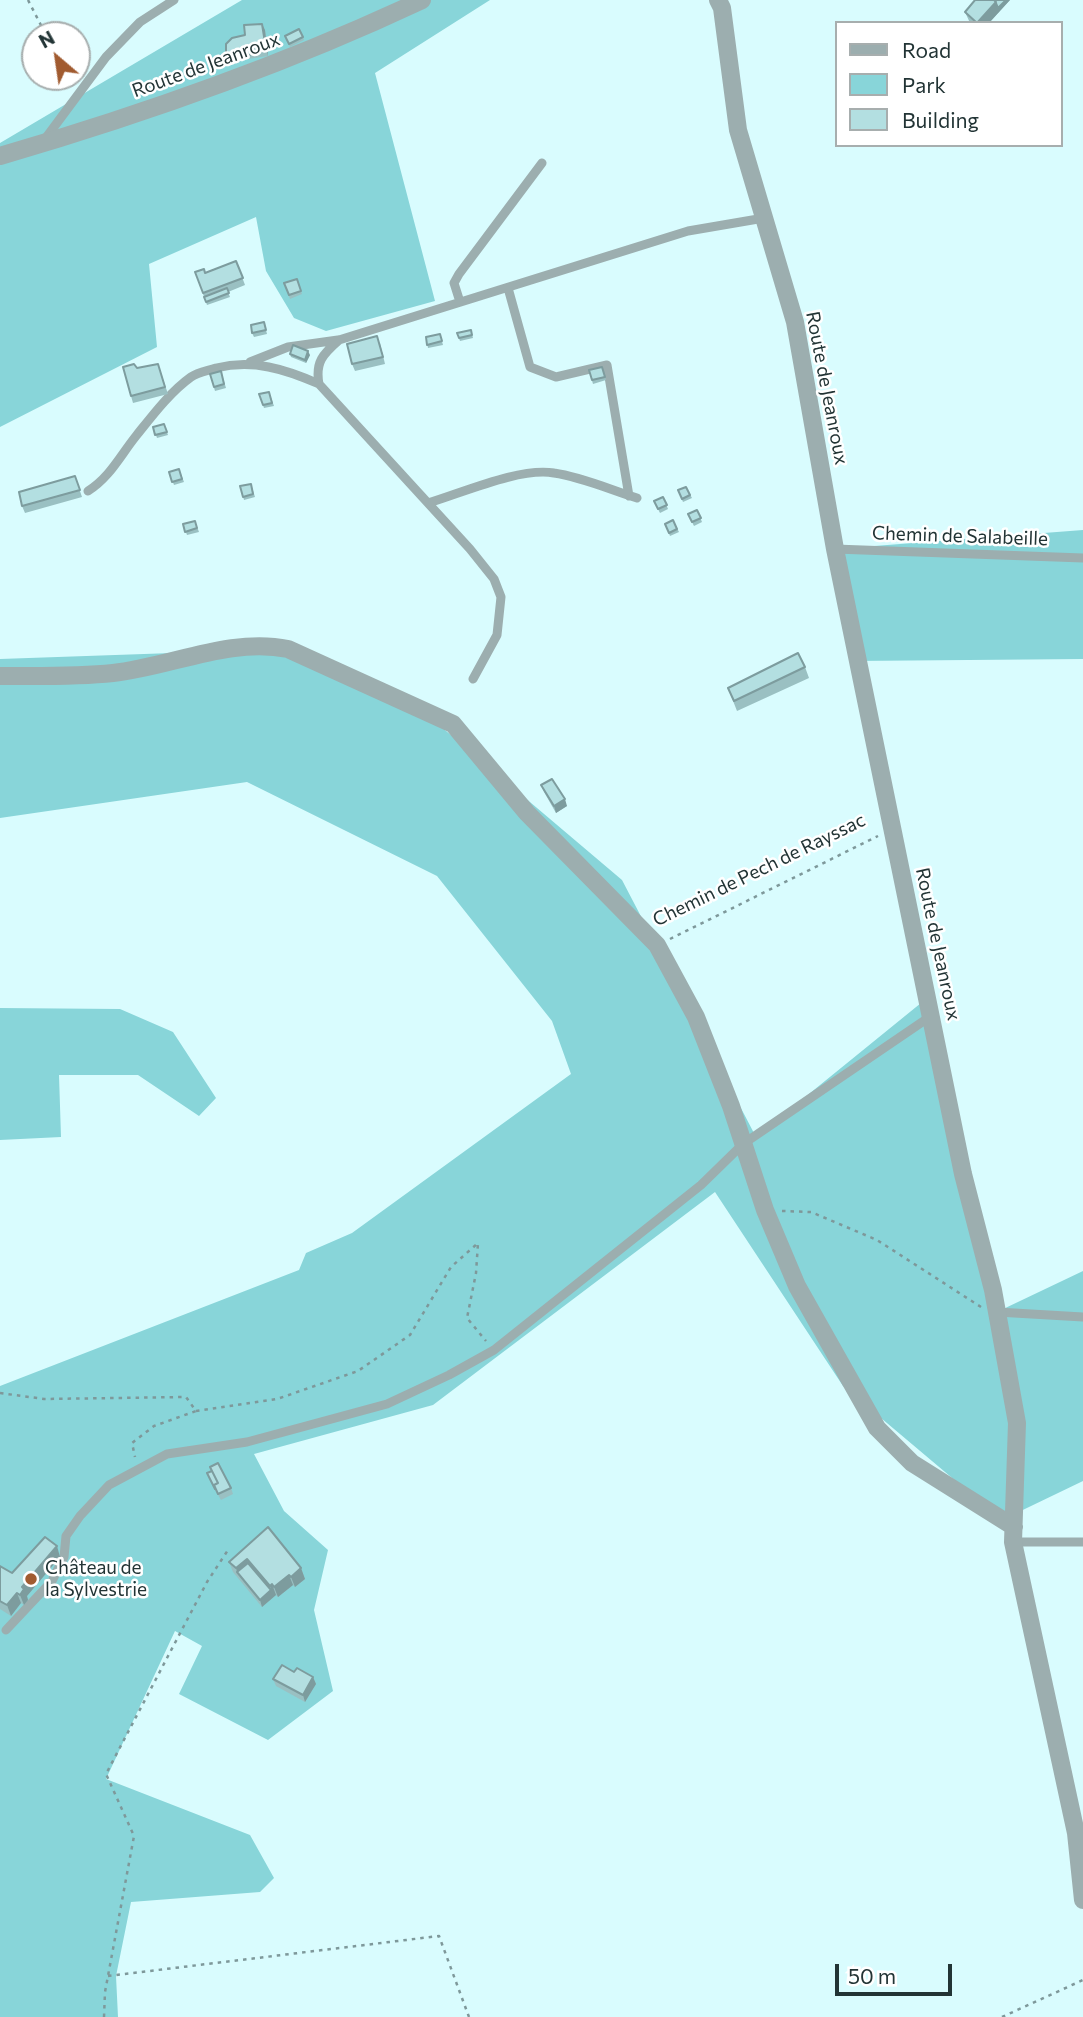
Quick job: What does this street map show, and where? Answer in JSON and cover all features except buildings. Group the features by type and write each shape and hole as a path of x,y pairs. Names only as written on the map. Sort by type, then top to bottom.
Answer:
{"street":[{"name":"Route de Jeanroux","path":"0,156 220,85 350,34 422,0"},
{"name":"Route de Jeanroux","path":"719,0 738,130 795,322 835,549 963,1174 997,1312 1017,1423 1014,1535 1076,1833 1083,1900"},
{"name":"Chemin de Pech de Rayssac","path":"0,676 114,673 206,653 267,645 288,649 453,724 527,813 657,945"},
{"path":"657,945 696,1017 765,1210 797,1286 877,1427 912,1463 1014,1535"}],"lane":[{"path":"42,143 106,57 140,22 174,0"},
{"path":"460,302 454,284 459,274 542,163"},
{"path":"88,491 103,481 142,428 190,378 210,370 245,364 288,347 339,340 688,231 764,218"},
{"path":"428,503 537,472 554,473 633,497 607,365 556,377 530,367 508,288"},
{"path":"319,384 316,369 322,355 339,340"},
{"path":"245,364 289,371 319,384 470,549 494,579 501,597 497,635 473,679"},
{"name":"Chemin de Salabeille","path":"835,549 1083,558"},
{"path":"6,1630 52,1581 64,1557 66,1536 80,1516 109,1485 167,1454 247,1442 387,1404 494,1350 701,1185 743,1144 931,1016"},
{"path":"997,1312 1083,1317"},
{"path":"1014,1535 1083,1542"}],"path":[{"path":"28,0 39,21"},
{"name":"Chemin de Pech de Rayssac","path":"657,945 893,829"},
{"path":"765,1210 811,1212 877,1240 975,1306 997,1312"},
{"path":"139,1469 132,1443 154,1426 196,1410 277,1398 358,1371 410,1335 451,1267 478,1243 476,1273 467,1318 494,1350"},
{"path":"0,1393 44,1399 186,1397 196,1410"},
{"path":"104,2017 108,1976 134,1836 106,1774 207,1582 228,1550"},
{"path":"108,1976 439,1936 469,2017"},
{"path":"1002,2017 1083,1980"}],"green space":[{"path":"242,0 490,0 375,73 435,301 326,331 294,318 266,271 256,217 149,264 157,347 0,427 0,143"},
{"path":"1083,530 1083,659 853,661 835,549"},
{"path":"288,649 419,708 622,880 756,1137 921,1003 999,1311 1083,1271 1083,1481 1002,1520 843,1386 715,1192 433,1405 254,1454 284,1511 328,1550 314,1610 333,1691 268,1740 179,1694 202,1646 175,1631 106,1779 250,1835 274,1878 260,1892 131,1902 116,1976 118,2017 0,2017 0,1386 299,1270 306,1253 352,1233 571,1074 552,1021 437,876 247,782 0,818 0,659"},
{"path":"0,1008 120,1009 173,1032 216,1098 199,1116 138,1075 59,1075 61,1137 0,1140"}],"place":[{"name":"Château de la Sylvestrie","path":"31,1579"}]}
